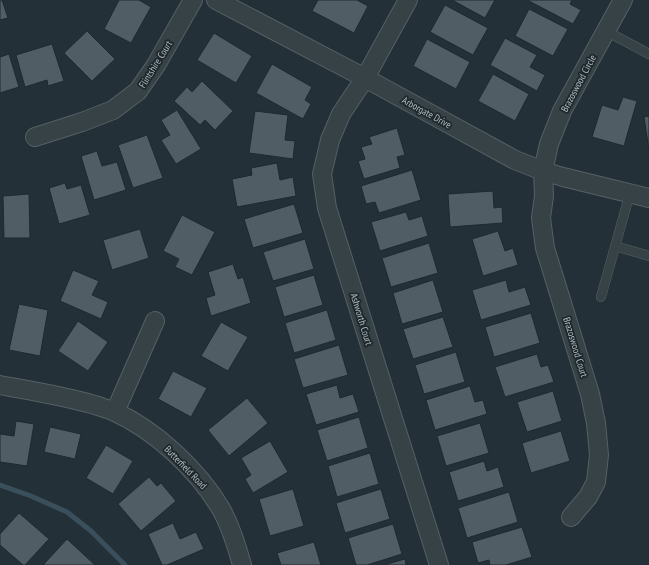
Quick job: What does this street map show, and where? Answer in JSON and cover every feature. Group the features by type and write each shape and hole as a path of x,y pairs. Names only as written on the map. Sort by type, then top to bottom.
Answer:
{"street":[{"name":"Flintshire Court","path":"35,138 113,110 138,91 156,65 193,0"},
{"name":"Arborgate Drive","path":"216,0 365,78 515,160 543,171 649,198"},
{"path":"365,78 408,0"},
{"name":"Brazoswood Circle","path":"543,171 549,144 562,111 623,0"},
{"name":"Ashworth Court","path":"365,78 341,114 330,140 322,174 326,208 439,565"},
{"name":"Brazoswood Court","path":"543,171 544,196 541,218 545,248 590,394 596,423 599,455 596,482 588,497 571,517"},
{"path":"114,412 155,321"},
{"name":"Butterfield Road","path":"0,385 72,398 114,412 146,430 170,449 200,480 221,509 237,547 242,565"}],"lane":[{"path":"606,31 649,54"},
{"path":"601,296 630,194"},
{"path":"615,246 649,256"}],"building":[{"path":"0,0 2,0 8,18 0,20"},
{"path":"119,0 139,0 151,7 131,43 104,29"},
{"path":"318,0 357,0 368,6 354,33 312,11"},
{"path":"452,0 495,0 485,18"},
{"path":"527,0 572,0 570,4 581,10 573,24"},
{"path":"445,5 488,28 473,55 430,32"},
{"path":"529,9 568,29 553,56 515,36"},
{"path":"87,31 115,59 92,81 64,53"},
{"path":"214,33 252,56 236,83 197,60"},
{"path":"505,38 537,55 530,67 545,75 537,91 490,65"},
{"path":"427,39 470,62 456,89 413,66"},
{"path":"52,44 64,81 48,86 47,80 25,87 16,55"},
{"path":"9,54 19,87 0,93 0,57"},
{"path":"272,64 312,87 305,100 311,104 303,119 256,93"},
{"path":"493,74 529,94 515,121 478,101"},
{"path":"202,81 233,111 215,130 205,120 200,125 174,101 187,87 192,92"},
{"path":"623,97 637,101 624,146 592,137 602,105 618,110"},
{"path":"177,110 201,149 176,164 161,140 170,135 161,120"},
{"path":"255,111 288,115 285,140 295,141 293,159 249,153"},
{"path":"649,116 649,150 644,117"},
{"path":"397,128 405,155 397,157 400,168 364,179 358,161 365,159 361,147 372,144 369,137"},
{"path":"147,135 163,178 133,188 118,145"},
{"path":"97,151 102,166 117,162 126,190 94,200 81,156"},
{"path":"277,163 280,180 293,177 296,196 237,207 232,179 252,175 251,168"},
{"path":"412,170 421,200 379,213 375,202 366,204 361,186"},
{"path":"65,183 67,189 81,185 90,215 59,224 49,188"},
{"path":"493,191 494,208 502,207 503,223 450,227 448,194"},
{"path":"29,194 30,238 4,238 3,196"},
{"path":"294,204 303,233 253,248 244,219"},
{"path":"406,212 409,220 422,216 428,236 380,251 371,222"},
{"path":"182,215 215,232 192,275 175,267 179,259 163,251"},
{"path":"140,229 149,258 112,270 103,240"},
{"path":"498,231 505,251 513,248 518,265 483,276 472,239"},
{"path":"305,239 314,269 273,281 263,252"},
{"path":"429,243 438,273 391,287 382,258"},
{"path":"233,264 238,279 243,277 251,303 211,316 206,298 215,295 208,272"},
{"path":"73,270 99,281 92,295 108,302 101,319 60,301"},
{"path":"314,275 323,305 284,317 275,287"},
{"path":"433,280 443,312 402,324 393,293"},
{"path":"506,280 509,292 525,287 531,305 481,320 472,290"},
{"path":"19,304 48,310 40,356 9,350"},
{"path":"327,310 336,340 294,353 285,323"},
{"path":"531,313 540,343 494,357 485,327"},
{"path":"443,317 453,347 413,359 403,329"},
{"path":"78,321 108,342 88,371 58,351"},
{"path":"221,322 248,337 228,371 201,356"},
{"path":"339,345 348,375 303,388 294,359"},
{"path":"456,352 465,382 424,394 415,365"},
{"path":"537,354 541,367 548,365 554,382 505,397 495,367"},
{"path":"173,371 207,388 191,417 158,399"},
{"path":"337,385 340,398 353,394 359,412 316,425 306,394"},
{"path":"470,386 475,402 483,400 487,414 435,430 426,400"},
{"path":"553,391 562,421 527,432 517,402"},
{"path":"247,398 268,423 229,456 208,430"},
{"path":"359,417 368,448 327,461 317,430"},
{"path":"16,421 34,424 27,466 0,462 0,434 14,436"},
{"path":"480,423 489,453 446,466 437,436"},
{"path":"50,427 81,434 75,459 44,452"},
{"path":"561,431 570,461 531,473 522,443"},
{"path":"270,441 288,472 253,493 245,479 251,475 241,458"},
{"path":"106,445 133,461 113,494 86,478"},
{"path":"370,453 379,484 337,497 328,466"},
{"path":"484,461 487,471 498,467 504,487 458,501 449,472"},
{"path":"149,477 157,486 161,483 176,501 141,531 118,504"},
{"path":"293,489 304,526 270,536 259,499"},
{"path":"381,489 390,519 345,533 336,503"},
{"path":"509,492 518,522 467,538 458,508"},
{"path":"19,513 49,539 25,565 23,565 0,545 0,534"},
{"path":"173,523 180,539 196,532 204,549 167,565 162,565 148,534"},
{"path":"393,524 402,554 367,565 356,565 348,538"},
{"path":"522,527 532,557 506,565 490,565 489,560 478,563 472,542"},
{"path":"67,539 95,565 43,565"},
{"path":"314,542 321,565 281,565 277,553"},
{"path":"405,559 406,565 384,565"}],"waterway":[{"path":"0,485 31,496 67,512 91,531 125,565"}]}
